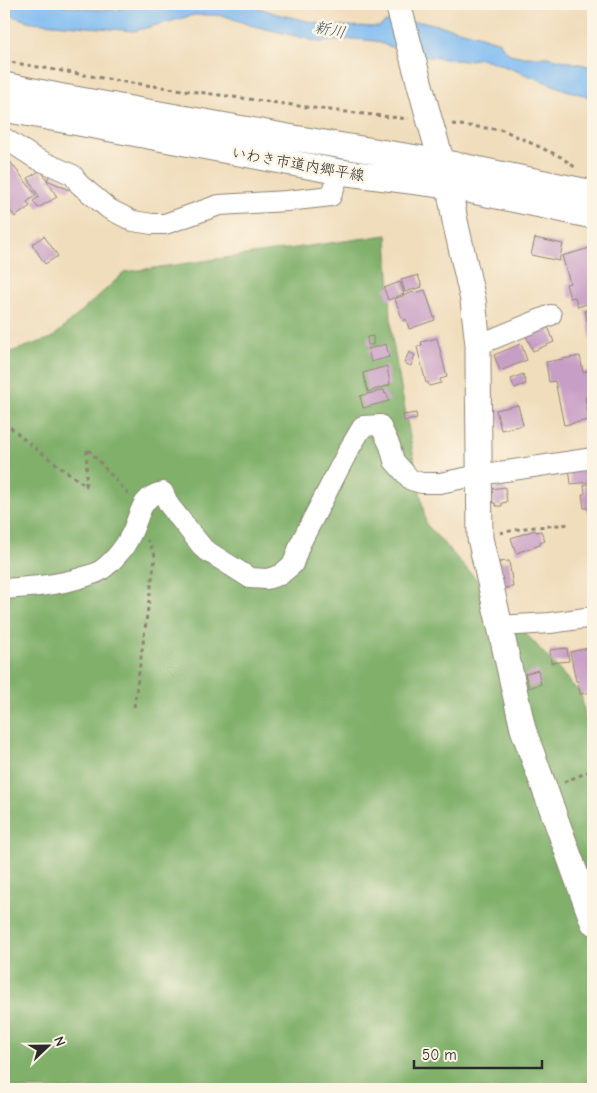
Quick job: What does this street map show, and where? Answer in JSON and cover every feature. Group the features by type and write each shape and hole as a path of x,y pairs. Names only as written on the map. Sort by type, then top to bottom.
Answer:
{"street":[{"path":"398,4 449,186 473,300 478,345 480,538 523,729 593,922"},
{"name":"いわき市道内郷平線","path":"4,85 284,137 442,162 593,193"},
{"name":"いわき市道内郷平線","path":"4,109 340,172 449,186 593,216"},
{"path":"4,138 35,158 73,174 79,184 109,209 132,221 152,224 164,224 219,205 331,196 340,172"},
{"path":"478,345 551,315"},
{"path":"4,589 34,587 73,580 99,572 112,560 129,539 147,498 155,493 163,492 169,505 204,549 250,578 267,579 280,575 292,564 300,544 339,468 363,426 380,425 390,446 394,461 411,480 422,483 440,483 479,475 593,458"},
{"path":"500,626 550,623 593,616"}],"path":[{"path":"4,61 125,82 321,109 428,115 503,130 561,157 577,168"},
{"path":"4,422 30,445 86,486 87,448 142,508"},
{"path":"480,538 525,528 572,524"},
{"path":"133,528 147,540 154,552 155,558 134,707"},
{"path":"546,790 593,770"}],"green space":[{"path":"387,235 392,338 426,524 581,694 593,757 593,1089 4,1089 4,354 52,338 125,272"}],"water":[{"name":"新川","path":"4,4 53,4 114,10 137,4 247,4 277,14 316,23 340,26 379,27 386,22 425,22 500,42 503,48 510,54 524,57 547,57 593,67 593,98 480,58 465,61 429,57 375,41 355,39 320,42 250,25 225,16 194,15 134,31 31,22 4,13"}],"building":[{"path":"8,159 36,195 27,202 30,206 15,217 4,202 4,163"},
{"path":"41,170 57,197 38,208 33,201 39,197 28,178"},
{"path":"51,173 72,184 69,190 47,180"},
{"path":"44,236 58,256 45,264 32,244"},
{"path":"535,238 563,244 559,261 531,255"},
{"path":"590,248 593,258 593,302 578,307 575,297 570,298 566,284 570,283 562,256"},
{"path":"418,275 422,287 405,292 401,280"},
{"path":"400,282 404,294 388,300 384,288"},
{"path":"425,290 435,320 409,329 406,319 403,321 395,299 413,292"},
{"path":"593,308 593,346 592,346 585,310"},
{"path":"547,324 554,342 533,351 525,333"},
{"path":"373,336 373,345 368,345 367,337"},
{"path":"437,338 447,377 440,379 441,383 429,386 428,382 426,383 417,347 422,345 421,342"},
{"path":"386,344 389,357 371,362 368,349"},
{"path":"521,344 527,360 500,371 494,355"},
{"path":"409,352 415,355 411,366 404,363"},
{"path":"580,356 583,372 591,370 593,383 593,396 585,397 589,420 564,425 555,381 549,382 546,362"},
{"path":"387,366 390,385 368,392 363,373"},
{"path":"523,374 526,384 514,388 511,379"},
{"path":"384,390 389,401 363,408 360,396"},
{"path":"518,405 523,425 501,430 496,410"},
{"path":"416,413 417,419 404,421 403,415"},
{"path":"593,464 593,476 590,476 590,482 571,484 569,467"},
{"path":"593,483 593,522 590,523 588,508 584,508 582,494 585,494 584,485"},
{"path":"505,487 507,502 502,503 502,506 496,506 493,503 491,489"},
{"path":"535,530 536,532 541,531 545,541 540,543 540,545 516,553 511,538"},
{"path":"509,561 513,587 503,588 499,562"},
{"path":"593,647 593,692 580,694 570,652"},
{"path":"567,648 569,661 551,663 550,650"},
{"path":"538,670 541,684 529,688 525,674"}]}
